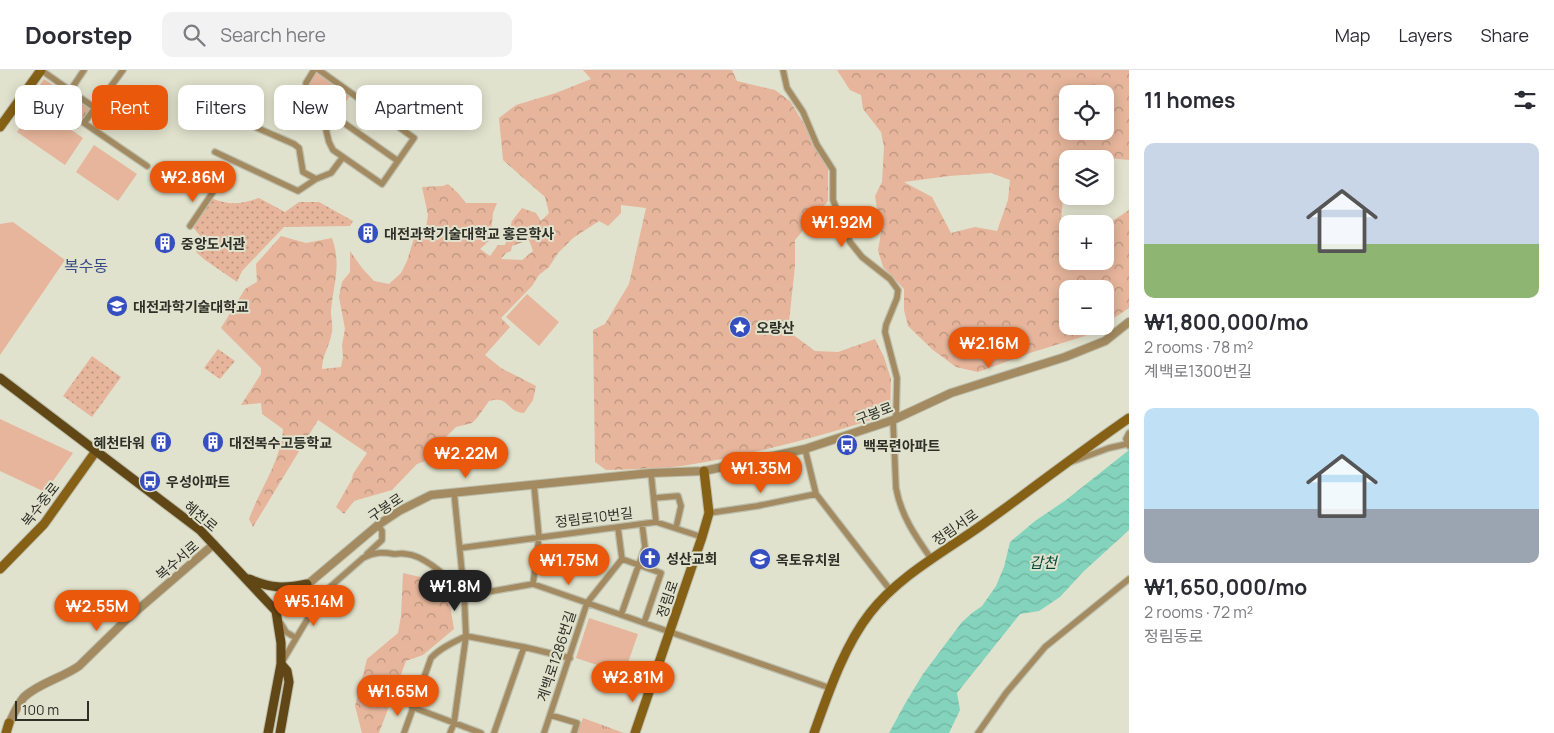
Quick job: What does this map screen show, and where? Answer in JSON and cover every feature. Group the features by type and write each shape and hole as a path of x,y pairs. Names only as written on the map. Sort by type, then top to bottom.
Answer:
{"main road":[{"path":"0,128 41,70"},
{"name":"혜천로","path":"0,378 200,530 248,579 277,615"},
{"name":"정림서로","path":"814,733 830,688 854,638 868,615 882,598 1129,418"},
{"name":"복수중로","path":"0,569 44,524 96,451"},
{"name":"정림로","path":"635,733 702,538 708,513 704,471"},
{"path":"248,579 276,588 291,588 307,584"},
{"path":"268,733 281,664 281,643 277,615"},
{"path":"280,733 289,682 287,671 281,664"},
{"path":"5,733 9,724"}],"street":[{"path":"41,70 62,85"},
{"path":"74,85 84,70"},
{"path":"111,85 122,70"},
{"path":"306,85 314,70"},
{"path":"319,70 414,138 382,184 333,150 326,130"},
{"path":"783,70 787,88 803,112 817,145 833,170 832,200 850,242 862,257 890,279 898,290 885,332 897,378 895,419 896,488 898,499 908,524 932,560"},
{"path":"92,112 84,124 92,129"},
{"path":"346,126 398,161"},
{"path":"93,130 147,166"},
{"path":"262,130 299,148 303,172 316,179"},
{"path":"215,152 298,191 316,179 331,173 343,157"},
{"path":"190,226 213,192"},
{"name":"구봉로","path":"277,615 307,584 378,525 414,502 431,495 651,473 704,471 805,448 895,419 951,393 1065,357 1110,337 1129,322"},
{"path":"1066,463 1110,448 1128,445 1126,437 1129,433"},
{"path":"805,448 816,494 891,591"},
{"path":"651,473 656,522"},
{"path":"533,584 538,537 534,485"},
{"path":"450,733 454,723 466,636 454,492"},
{"path":"708,513 757,506 816,494"},
{"path":"654,498 678,496 681,506 676,528"},
{"name":"정림로10번길","path":"460,548 656,522 702,538"},
{"name":"정림로10번길","path":"621,615 645,547 642,524"},
{"path":"281,664 323,593 382,540 382,531 378,525"},
{"path":"618,528 622,559"},
{"name":"복수서로","path":"9,724 23,698 32,691 70,673 79,666 120,626 214,544"},
{"path":"363,558 370,554 383,552 415,556 430,565 464,594 533,584 830,688"},
{"name":"정림로","path":"622,559 660,573 644,623"},
{"name":"계백로1286번길","path":"544,733 587,603 622,559"},
{"path":"978,733 1006,693 1045,648 1074,622 1129,579"},
{"path":"277,615 286,632 296,638"},
{"path":"404,733 431,658 437,652 466,636 570,658"},
{"path":"494,733 524,647"},
{"path":"412,707 481,733"},
{"name":"계백로1286번길","path":"550,715 577,723 574,733"}],"green space":[{"path":"316,70 336,85 307,85"},
{"path":"583,70 732,70 737,81 775,90 790,101 828,163 828,201 795,240 795,266 788,331 815,351 838,352 875,339 884,357 891,379 890,414 787,444 682,466 606,470 595,462 593,330 605,324 629,284 646,208 621,205 621,213 608,226 599,221 573,238 558,253 549,267 539,275 532,286 501,318 510,327 485,355 501,368 536,386 533,400 524,413 514,410 501,400 489,401 472,423 456,427 435,448 431,459 417,464 392,490 354,501 344,514 336,507 353,474 367,453 318,420 253,527 249,519 274,464 283,429 262,414 261,403 241,405 261,374 261,368 221,328 245,289 257,282 256,264 281,236 306,243 332,238 337,267 331,312 331,337 322,369 341,367 345,329 339,297 342,282 350,272 350,251 374,281 389,284 401,273 415,235 425,234 428,215 422,187 448,184 466,203 497,203 493,213 490,240 480,249 490,256 498,245 505,245 512,221 522,208 536,213 541,221 549,213 545,197 503,160 499,118 516,105 556,93 591,79","holes":["529,240 533,251 522,260 501,259 506,253 511,251 512,246"]},
{"path":"837,70 1129,70 1129,160 1114,159 1114,150 1059,150 1059,205 1062,205 1061,215 1059,215 1059,270 1114,270 1114,220 1129,210 1129,308 1114,318 1114,280 1059,280 1059,335 1087,335 1085,336 978,372 956,367 933,350 908,326 904,310 904,289 883,267 878,250 881,233 875,196 882,182 884,147 881,132 863,109 861,95 850,90","holes":["991,173 1010,180 1008,200 997,231 975,227 951,233 932,197 904,182"]},
{"path":"44,79 53,85 40,85"},
{"path":"346,93 350,96 346,101"},
{"path":"82,104 91,110 82,123"},
{"path":"18,130 72,130 83,138 65,165 17,132"},
{"path":"94,145 137,174 118,201 76,172"},
{"path":"211,198 235,203 259,198 285,212 299,202 319,202 353,221 350,226 284,227 242,271 237,282 196,252 201,237 192,226"},
{"path":"13,222 65,260 0,355 0,224"},
{"path":"527,294 559,322 539,346 506,317"},
{"path":"218,349 235,361 220,379 204,368"},
{"path":"92,356 121,377 92,417 63,396"},
{"path":"0,419 73,453 45,492 0,471"},
{"path":"403,573 446,583 454,629 423,655 406,661 379,733 362,733 355,706 367,659 398,633 401,616"},
{"path":"589,618 638,634 624,674 576,658"},
{"path":"583,718 624,733 577,733"}],"water":[{"name":"갑천","path":"1129,450 1129,530 1083,572 1060,597 1039,611 1020,614 957,693 960,710 949,733 889,733 923,674 962,622 982,606 996,586 1004,567 1010,542"}],"place":[{"name":"대전과학기술대학교 홍은학사","path":"368,233"},
{"name":"중앙도서관","path":"165,243"},
{"name":"대전과학기술대학교","path":"117,306"},
{"name":"오량산","path":"740,327"},
{"name":"혜천타워","path":"161,442"},
{"name":"대전복수고등학교","path":"213,442"},
{"name":"백목련아파트","path":"847,445"},
{"name":"우성아파트","path":"150,481"},
{"name":"성산교회","path":"650,558"},
{"name":"옥토유치원","path":"760,559"}],"district":[{"name":"복수동","path":"86,266"}]}
